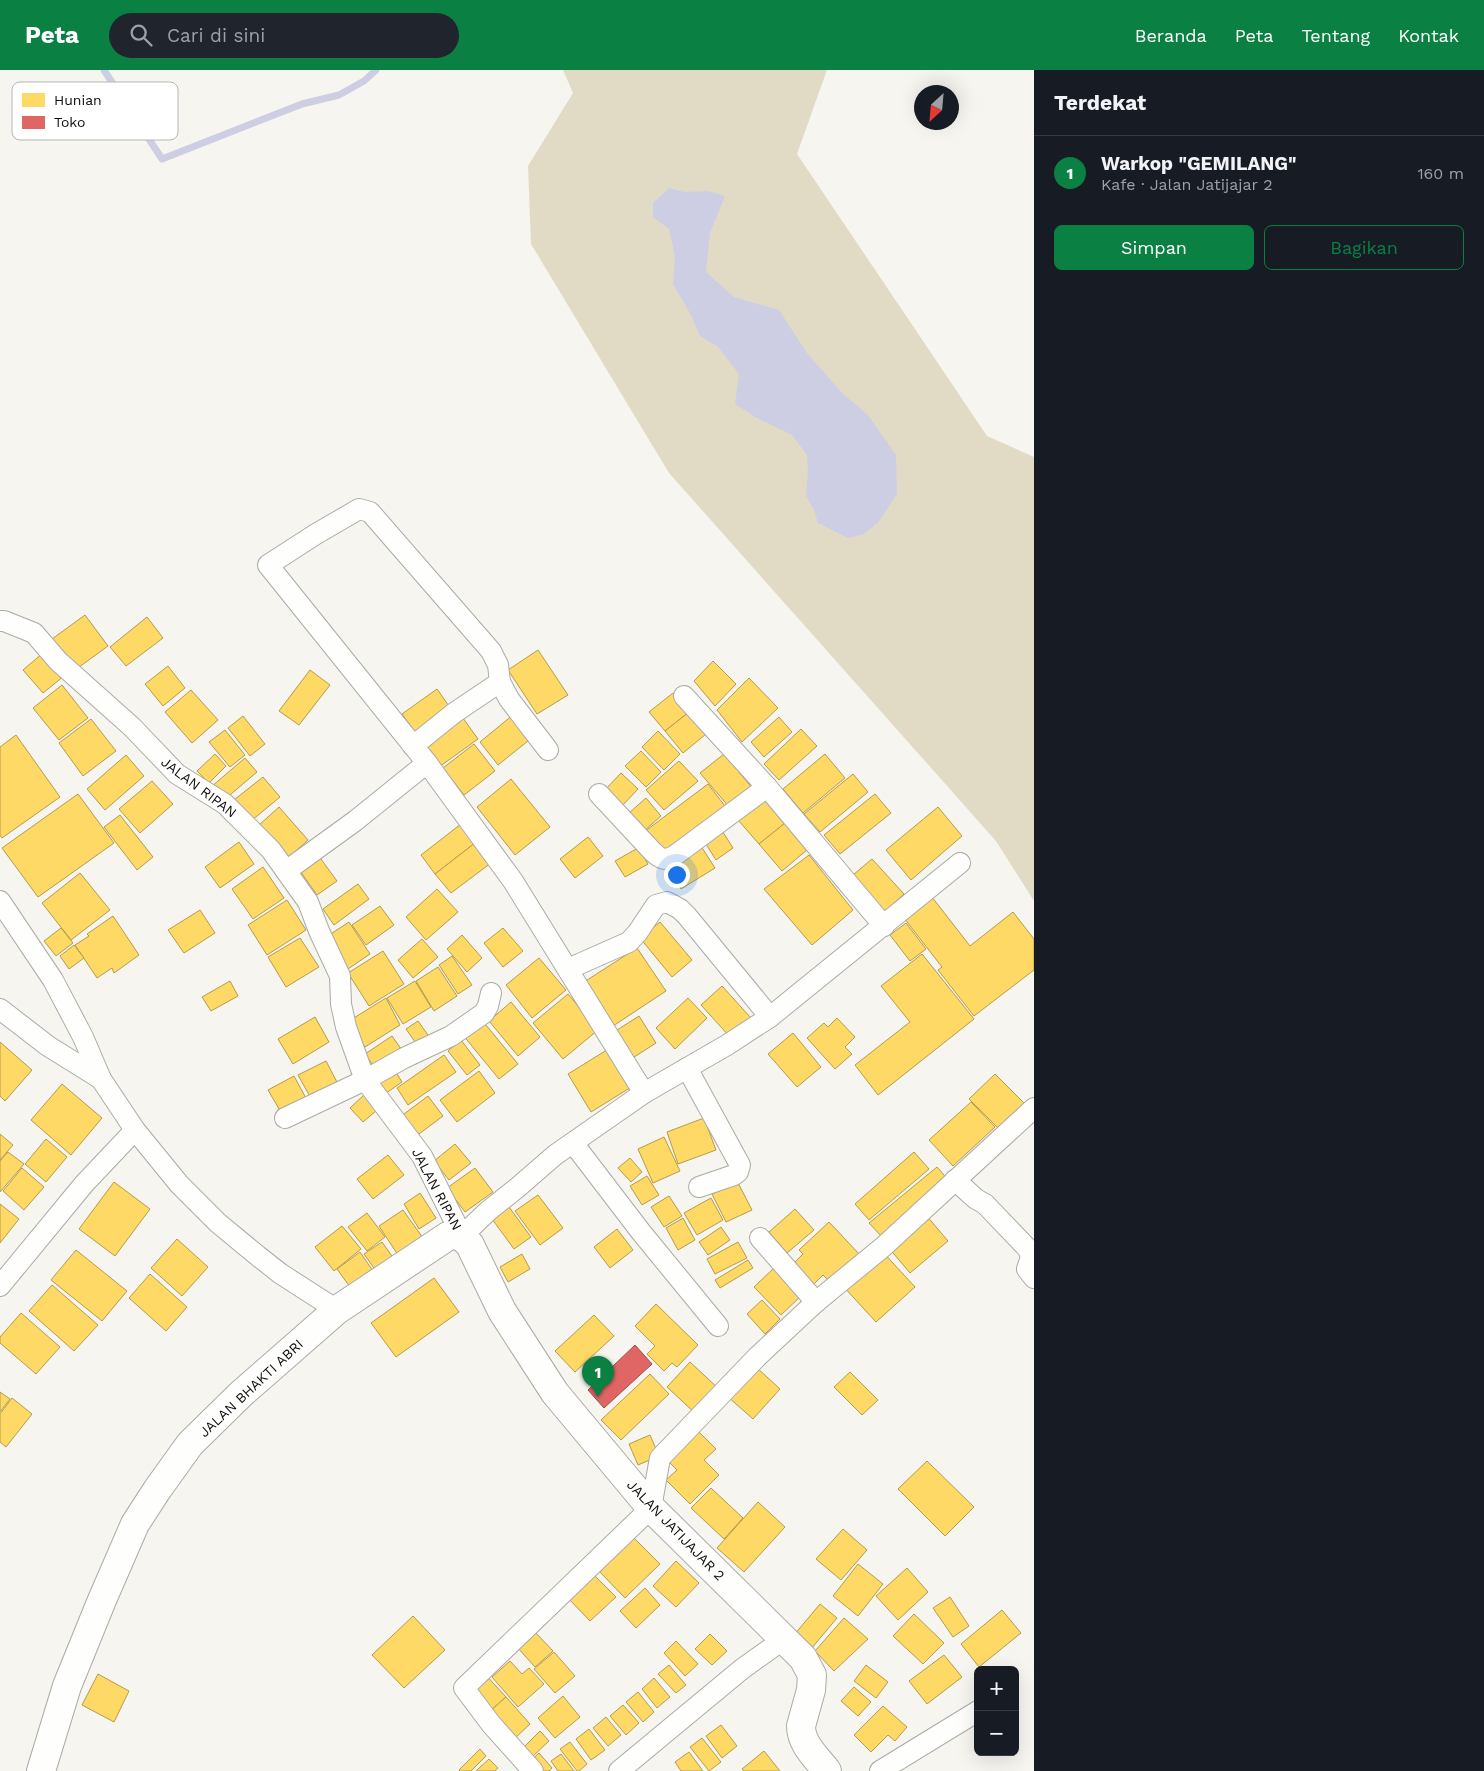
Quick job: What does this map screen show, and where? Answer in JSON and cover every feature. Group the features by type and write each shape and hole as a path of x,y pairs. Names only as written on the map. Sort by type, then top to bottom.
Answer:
{"street":[{"path":"548,750 509,699 500,682 498,665 491,651 370,512 359,509 316,534 268,566 427,763 513,881 644,1093"},
{"name":"JALAN RIPAN","path":"0,622 4,621 34,633 58,661 132,727 177,774 225,804 271,850 308,902 318,930 340,976 341,1004 346,1027 365,1080 422,1156 462,1236"},
{"path":"413,746 454,713 500,682"},
{"path":"684,696 767,787 884,926"},
{"path":"286,871 356,821 427,763"},
{"path":"598,794 653,852 661,859 666,860 767,787"},
{"path":"462,1236 488,1211 555,1155 644,1093 727,1045 770,1017 960,863"},
{"path":"0,901 53,980 83,1037 101,1079 135,1130 179,1184 218,1222 281,1274 337,1310"},
{"path":"568,969 629,942 656,905 667,902 680,909 687,916 770,1017"},
{"path":"285,1118 451,1036 484,1013 491,994"},
{"path":"0,1009 48,1046 101,1079"},
{"path":"687,1068 740,1165 740,1169 734,1175 699,1187"},
{"path":"533,1771 464,1688 651,1508 660,1458 757,1357 816,1302 883,1246 1034,1108"},
{"path":"0,1286 84,1184 135,1130"},
{"path":"573,1143 641,1232 718,1326"},
{"path":"955,1180 973,1197 985,1204 1028,1249 1031,1257 1027,1269 1034,1278"},
{"name":"JALAN BHAKTI ABRI","path":"41,1771 67,1686 135,1524 190,1444 241,1394 337,1310 448,1236 462,1236"},
{"name":"JALAN JATIJAJAR 2","path":"462,1236 474,1251 502,1311 555,1393 651,1508 803,1658 812,1675 811,1690 801,1731 803,1740 827,1771"},
{"path":"760,1238 816,1302"},
{"path":"619,1771 742,1669 784,1640"},
{"path":"880,1771 974,1713"}],"shaded area":[{"path":"563,70 827,70 797,154 987,436 1034,457 1034,901 996,841 669,473 531,244 528,166 573,93"}],"water":[{"path":"669,188 685,192 708,191 725,196 710,233 706,272 734,297 779,310 807,353 842,393 868,415 896,455 897,494 878,523 864,534 848,538 818,523 814,510 806,496 807,455 792,435 755,417 735,404 739,374 718,347 700,336 691,315 673,284 675,256 669,229 653,217 653,203"}],"building: Hunian":[{"path":"85,615 108,646 75,670 52,639"},
{"path":"147,617 163,638 126,666 110,647"},
{"path":"538,650 568,695 537,714 508,670"},
{"path":"44,652 64,676 43,693 23,670"},
{"path":"713,661 736,684 715,706 694,681"},
{"path":"168,666 185,688 163,706 145,684"},
{"path":"310,670 330,685 299,725 279,711"},
{"path":"749,678 778,708 742,742 717,710"},
{"path":"62,685 88,718 59,740 33,708"},
{"path":"437,689 451,709 416,734 402,714"},
{"path":"191,690 218,720 192,743 165,712"},
{"path":"673,693 689,712 665,731 649,712"},
{"path":"689,712 706,734 683,753 665,731"},
{"path":"460,714 478,739 439,767 421,742"},
{"path":"514,714 533,737 498,765 480,742"},
{"path":"243,716 265,744 250,756 228,728"},
{"path":"779,717 792,732 764,757 751,742"},
{"path":"91,719 116,751 83,776 59,743"},
{"path":"801,729 817,746 779,780 764,764"},
{"path":"225,730 245,755 230,767 209,742"},
{"path":"658,731 680,754 664,770 642,747"},
{"path":"16,735 60,797 2,838 0,835 0,747"},
{"path":"474,744 495,771 464,795 443,768"},
{"path":"641,751 661,772 646,787 625,766"},
{"path":"215,754 226,766 209,783 197,771"},
{"path":"724,754 753,789 730,808 700,773"},
{"path":"825,754 845,778 803,813 783,789"},
{"path":"126,755 144,776 105,810 87,789"},
{"path":"245,758 257,772 224,800 211,787"},
{"path":"679,761 698,781 664,810 646,790"},
{"path":"621,773 638,789 622,806 605,790"},
{"path":"853,774 868,792 820,832 804,814"},
{"path":"263,777 280,797 251,821 234,800"},
{"path":"511,779 550,827 515,855 477,807"},
{"path":"152,781 173,804 140,833 119,809"},
{"path":"708,784 725,806 661,855 644,832"},
{"path":"78,794 114,843 38,897 2,848"},
{"path":"875,794 891,813 840,854 824,835"},
{"path":"646,798 661,816 644,831 629,813"},
{"path":"763,798 785,823 759,844 738,820"},
{"path":"279,807 308,840 287,859 258,826"},
{"path":"938,807 962,836 911,880 886,850"},
{"path":"120,815 153,857 137,870 104,827"},
{"path":"785,823 808,849 782,871 759,844"},
{"path":"461,824 475,843 435,874 421,855"},
{"path":"721,829 733,848 716,860 704,841"},
{"path":"588,837 603,856 575,878 560,859"},
{"path":"239,842 254,864 220,888 205,867"},
{"path":"475,843 491,863 451,893 435,874"},
{"path":"699,843 715,868 681,889 666,864"},
{"path":"638,848 648,864 625,877 615,861"},
{"path":"318,855 337,881 317,895 298,868"},
{"path":"809,855 853,910 812,945 764,889"},
{"path":"872,859 904,894 883,913 853,875"},
{"path":"263,867 284,898 253,919 232,889"},
{"path":"80,873 110,910 71,940 42,903"},
{"path":"358,884 369,899 334,925 323,909"},
{"path":"437,889 458,912 426,940 406,917"},
{"path":"932,897 970,946 1013,912 1034,939 1034,970 974,1016 938,970 942,967 904,918"},
{"path":"287,900 306,930 267,955 248,925"},
{"path":"380,906 394,925 366,945 352,925"},
{"path":"200,910 215,933 184,953 168,930"},
{"path":"113,916 139,955 114,973 112,968 97,978 75,945"},
{"path":"349,922 370,954 348,969 326,937"},
{"path":"660,922 692,960 672,977 640,938"},
{"path":"906,923 926,949 910,961 890,935"},
{"path":"61,928 73,943 56,956 44,941"},
{"path":"503,928 523,951 503,967 484,943"},
{"path":"462,935 482,958 467,972 447,949"},
{"path":"300,938 319,967 286,987 268,957"},
{"path":"422,939 438,957 413,978 398,960"},
{"path":"74,945 84,958 69,969 60,956"},
{"path":"637,948 666,991 613,1026 584,982"},
{"path":"383,951 404,984 369,1006 348,973"},
{"path":"922,954 974,1019 878,1095 855,1065 910,1022 881,986"},
{"path":"452,956 472,985 458,994 439,965"},
{"path":"539,958 566,990 532,1018 506,985"},
{"path":"438,967 457,996 434,1011 416,981"},
{"path":"230,981 238,996 211,1011 202,997"},
{"path":"415,981 431,1007 403,1024 387,998"},
{"path":"722,986 751,1018 730,1037 701,1005"},
{"path":"568,994 598,1030 563,1059 533,1023"},
{"path":"386,998 400,1025 365,1047 349,1021"},
{"path":"688,998 707,1018 675,1049 656,1028"},
{"path":"511,1002 540,1037 518,1056 489,1021"},
{"path":"639,1016 656,1043 631,1059 614,1032"},
{"path":"315,1017 329,1042 293,1064 278,1039"},
{"path":"837,1018 855,1037 845,1047 852,1054 835,1069 807,1038 824,1023 828,1027"},
{"path":"481,1019 518,1064 499,1079 462,1034"},
{"path":"418,1021 430,1038 418,1046 406,1029"},
{"path":"793,1033 821,1067 797,1087 768,1054"},
{"path":"392,1036 404,1053 377,1071 365,1054"},
{"path":"461,1040 480,1065 467,1075 448,1051"},
{"path":"0,1042 32,1070 5,1101 0,1096"},
{"path":"610,1048 633,1086 591,1112 568,1074"},
{"path":"444,1055 456,1072 408,1105 397,1088"},
{"path":"326,1061 339,1086 312,1100 298,1075"},
{"path":"394,1069 402,1082 382,1096 373,1083"},
{"path":"479,1071 495,1093 457,1122 440,1100"},
{"path":"995,1074 1025,1104 999,1129 969,1099"},
{"path":"294,1076 307,1100 282,1114 268,1090"},
{"path":"62,1084 102,1118 71,1155 31,1120"},
{"path":"364,1095 377,1110 363,1122 350,1108"},
{"path":"428,1096 443,1116 415,1137 400,1117"},
{"path":"971,1102 995,1127 953,1166 929,1140"},
{"path":"704,1118 716,1150 678,1164 667,1132"},
{"path":"0,1134 13,1145 0,1160"},
{"path":"664,1137 680,1171 653,1183 638,1149"},
{"path":"46,1139 67,1157 46,1182 25,1164"},
{"path":"455,1144 471,1163 449,1180 434,1161"},
{"path":"8,1152 24,1164 0,1192 0,1161"},
{"path":"914,1152 929,1169 869,1220 855,1204"},
{"path":"388,1155 404,1175 373,1199 357,1179"},
{"path":"630,1158 642,1172 631,1182 618,1168"},
{"path":"937,1167 951,1183 884,1239 869,1223"},
{"path":"22,1168 44,1187 24,1210 3,1191"},
{"path":"475,1168 493,1192 465,1212 447,1188"},
{"path":"647,1176 659,1195 642,1205 630,1186"},
{"path":"737,1181 752,1210 726,1222 712,1194"},
{"path":"114,1182 150,1209 115,1256 79,1229"},
{"path":"420,1193 436,1218 419,1229 404,1204"},
{"path":"538,1195 563,1228 540,1245 515,1211"},
{"path":"669,1196 682,1216 664,1227 651,1207"},
{"path":"711,1198 723,1220 697,1235 684,1213"},
{"path":"0,1204 19,1219 0,1243"},
{"path":"509,1207 531,1237 514,1249 492,1219"},
{"path":"795,1209 814,1230 787,1253 769,1232"},
{"path":"403,1210 423,1238 398,1255 379,1226"},
{"path":"367,1213 385,1237 367,1251 348,1227"},
{"path":"926,1215 948,1241 910,1273 888,1247"},
{"path":"683,1218 695,1240 678,1250 666,1228"},
{"path":"829,1222 861,1256 832,1284 823,1275 814,1284 794,1263 803,1254 799,1250"},
{"path":"342,1226 361,1249 334,1271 315,1247"},
{"path":"721,1227 730,1240 708,1255 699,1242"},
{"path":"617,1229 633,1250 610,1268 594,1247"},
{"path":"177,1239 208,1267 182,1296 151,1268"},
{"path":"382,1242 394,1259 376,1271 364,1254"},
{"path":"738,1242 747,1258 715,1274 707,1259"},
{"path":"76,1250 127,1291 102,1321 51,1280"},
{"path":"881,1250 915,1287 876,1322 842,1285"},
{"path":"360,1252 373,1271 350,1287 337,1269"},
{"path":"522,1254 530,1269 508,1282 500,1267"},
{"path":"748,1260 753,1268 720,1288 715,1280"},
{"path":"774,1268 801,1296 781,1315 754,1287"},
{"path":"150,1274 187,1307 166,1331 129,1298"},
{"path":"434,1278 459,1312 396,1357 371,1323"},
{"path":"52,1285 98,1325 74,1351 29,1311"},
{"path":"762,1300 780,1319 765,1334 747,1314"},
{"path":"656,1304 698,1345 677,1367 672,1363 664,1371 647,1354 655,1346 635,1326"},
{"path":"21,1313 60,1347 36,1374 0,1343 0,1337"},
{"path":"594,1315 614,1336 575,1372 555,1351"},
{"path":"690,1362 720,1390 697,1415 667,1387"},
{"path":"755,1366 780,1389 753,1419 727,1396"},
{"path":"850,1372 878,1400 862,1415 834,1387"},
{"path":"650,1374 669,1394 621,1440 601,1420"},
{"path":"0,1392 10,1399 0,1412"},
{"path":"12,1398 32,1414 6,1447 0,1442 0,1414"},
{"path":"693,1426 716,1449 704,1460 719,1475 690,1504 666,1480 677,1470 663,1456"},
{"path":"650,1435 659,1456 638,1465 629,1444"},
{"path":"927,1461 974,1507 945,1536 898,1489"},
{"path":"711,1488 743,1518 724,1539 691,1508"},
{"path":"758,1502 785,1527 744,1572 717,1548"},
{"path":"843,1529 867,1550 841,1580 816,1559"},
{"path":"632,1536 660,1564 625,1598 598,1570"},
{"path":"676,1561 699,1583 676,1607 653,1586"},
{"path":"858,1564 883,1584 858,1616 833,1596"},
{"path":"907,1568 928,1592 898,1620 876,1596"},
{"path":"592,1573 616,1597 590,1621 567,1597"},
{"path":"645,1588 660,1605 636,1628 620,1611"},
{"path":"950,1597 969,1626 953,1637 933,1608"},
{"path":"820,1604 837,1618 811,1649 794,1635"},
{"path":"1002,1610 1021,1633 980,1666 978,1666 961,1644"},
{"path":"914,1614 944,1643 923,1664 893,1636"},
{"path":"413,1616 445,1650 404,1688 372,1655"},
{"path":"844,1618 868,1639 834,1671 815,1651"},
{"path":"534,1631 553,1651 535,1667 517,1647"},
{"path":"710,1634 727,1651 712,1665 695,1649"},
{"path":"676,1641 698,1664 685,1676 664,1653"},
{"path":"554,1652 575,1676 555,1693 534,1669"},
{"path":"944,1655 962,1677 927,1704 909,1681"},
{"path":"510,1661 522,1674 529,1668 544,1684 518,1707 492,1677"},
{"path":"669,1665 686,1685 676,1693 658,1674"},
{"path":"866,1665 888,1682 876,1698 854,1681"},
{"path":"483,1672 506,1697 489,1712 467,1687"},
{"path":"98,1674 129,1691 114,1722 82,1705"},
{"path":"654,1678 670,1697 657,1708 642,1689"},
{"path":"854,1687 871,1702 858,1716 841,1701"},
{"path":"638,1692 654,1712 643,1722 626,1702"},
{"path":"563,1696 580,1717 555,1738 538,1718"},
{"path":"506,1697 530,1724 514,1739 489,1712"},
{"path":"623,1705 639,1723 626,1735 610,1716"},
{"path":"883,1706 907,1727 895,1741 888,1735 871,1752 854,1735"},
{"path":"606,1717 621,1735 608,1746 593,1728"},
{"path":"721,1725 737,1746 722,1758 706,1736"},
{"path":"589,1729 605,1750 591,1760 576,1739"},
{"path":"540,1731 549,1741 533,1756 524,1747"},
{"path":"702,1738 721,1762 709,1771 690,1747"},
{"path":"570,1742 587,1764 579,1771 577,1771 560,1749"},
{"path":"480,1749 486,1756 471,1771 460,1771 459,1770"},
{"path":"764,1751 780,1771 744,1771 742,1769"},
{"path":"689,1752 703,1771 681,1771 675,1762"},
{"path":"539,1753 552,1768 549,1771 535,1771 528,1763"},
{"path":"561,1754 574,1771 558,1771 551,1761"},
{"path":"489,1759 498,1768 495,1771 476,1771"}],"building: Toko":[{"path":"635,1345 652,1364 604,1408 588,1390"}],"waterway":[{"path":"104,70 112,82"},
{"path":"150,140 162,159 302,104 339,95 364,81 376,70"}],"place":[{"name":"Warkop \"GEMILANG\"","path":"598,1397"}]}
